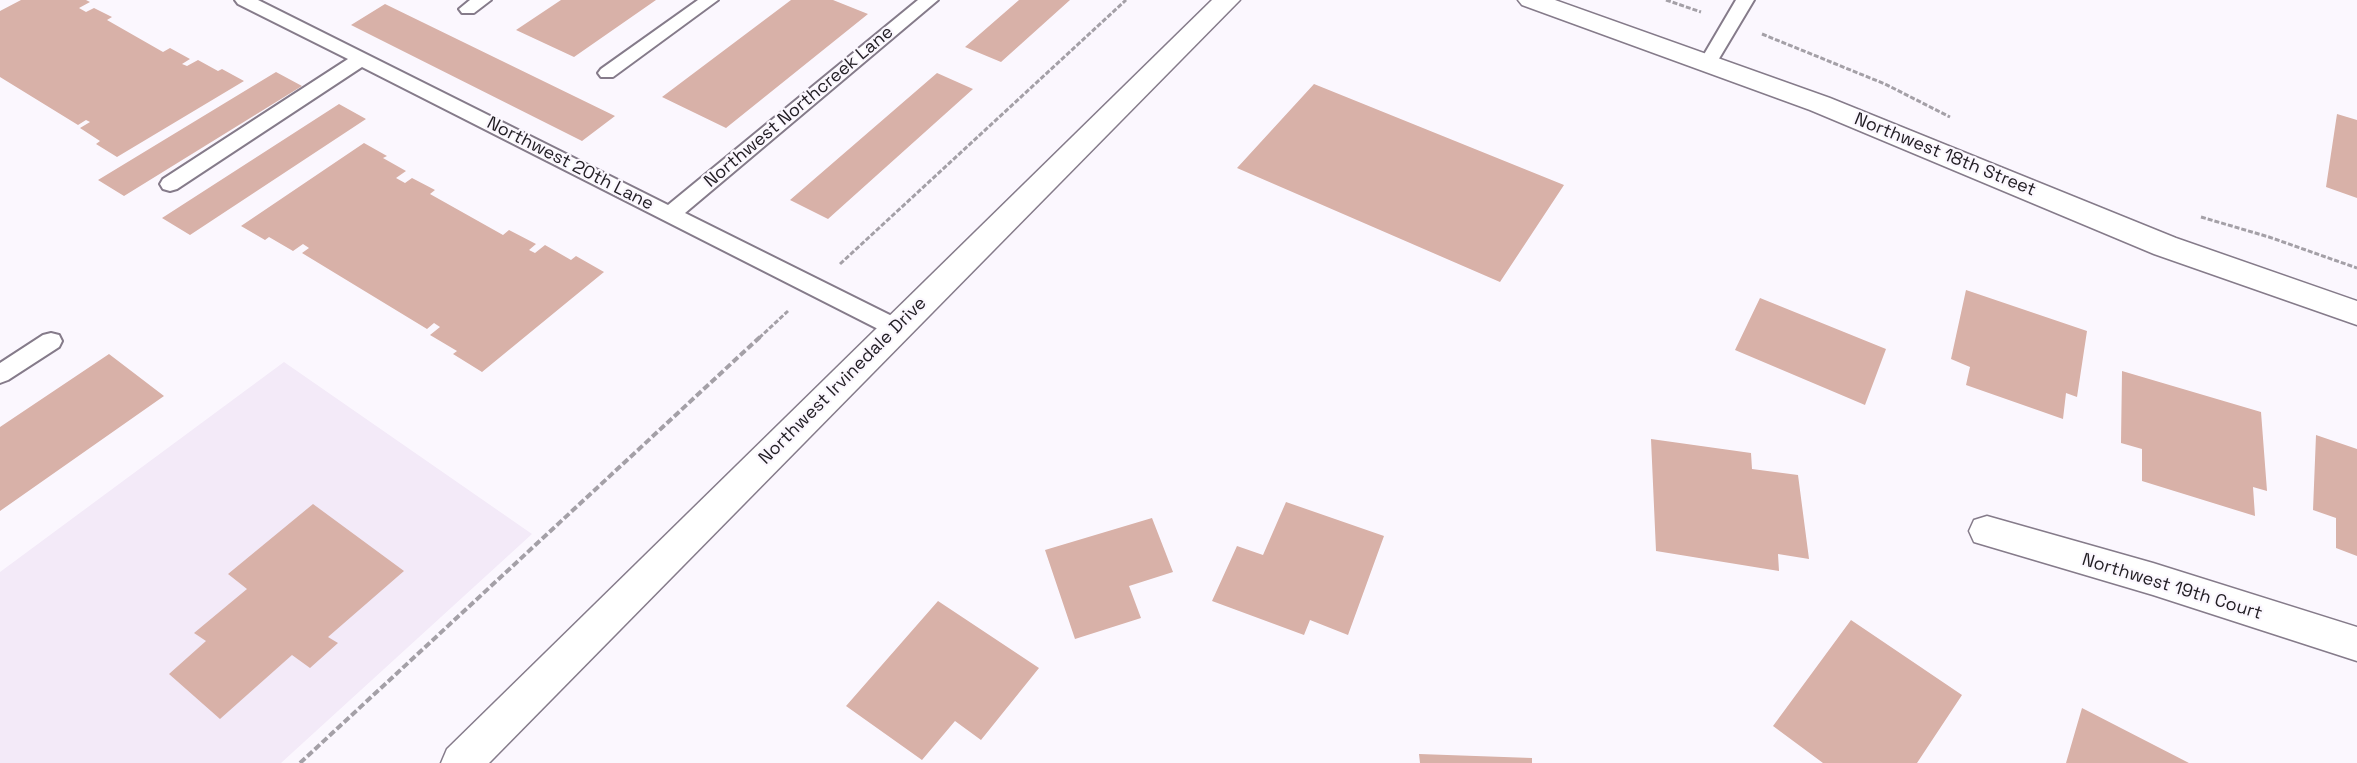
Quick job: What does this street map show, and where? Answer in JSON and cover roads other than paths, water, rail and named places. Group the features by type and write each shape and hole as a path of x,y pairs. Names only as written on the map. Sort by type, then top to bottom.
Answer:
{"street":[{"name":"Northwest Irvinedale Drive","path":"461,763 1227,0"},
{"name":"Northwest 18th Street","path":"1531,0 1820,104 2165,246 2357,313"},
{"name":"Northwest 19th Court","path":"1987,531 2153,579 2357,644"}],"lane":[{"name":"Northwest 20th Lane","path":"244,0 896,328"},
{"path":"607,73 709,0"},
{"path":"1707,63 1745,0"},
{"name":"Northwest Northcreek Lane","path":"670,214 918,2"},
{"path":"170,184 361,59"},
{"path":"0,374 51,341"}]}
